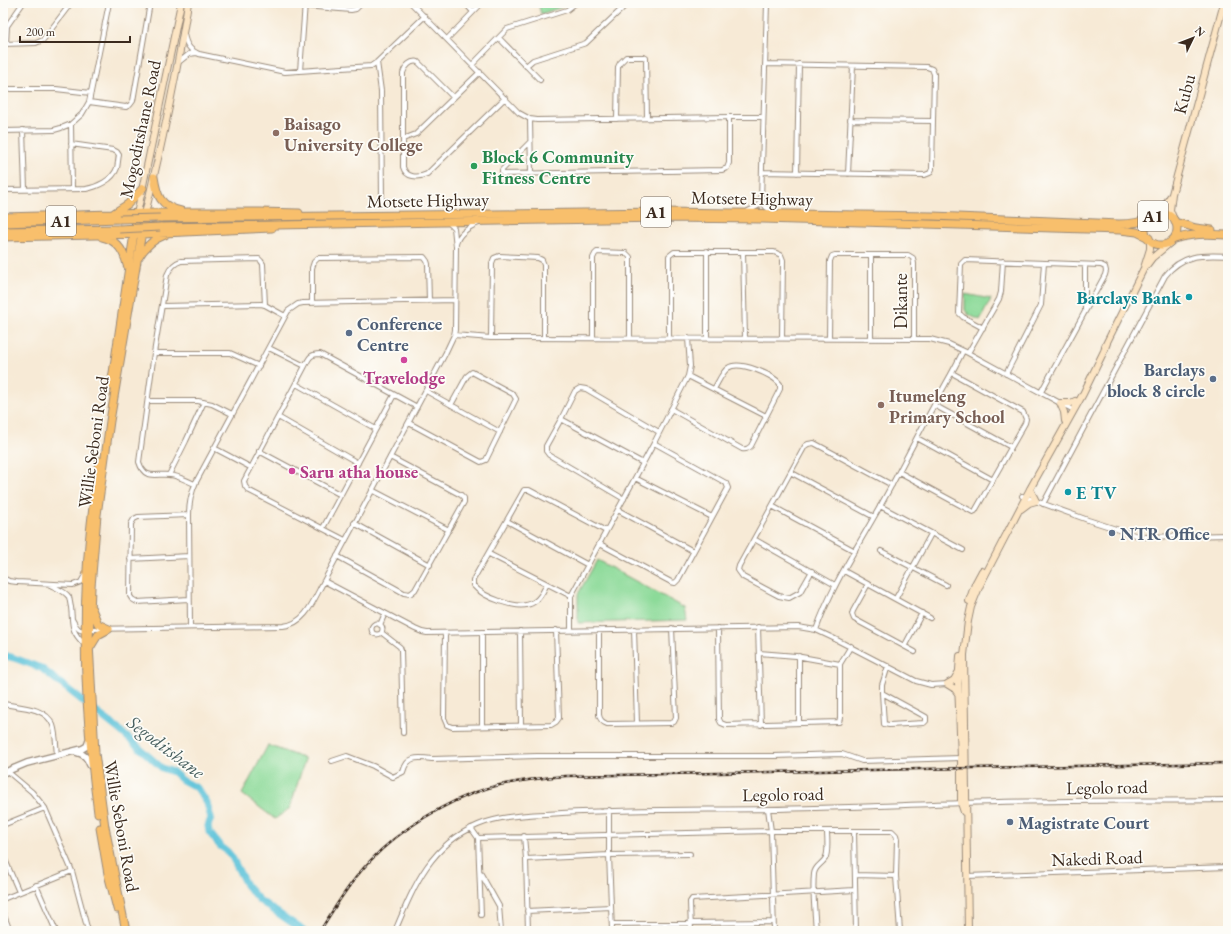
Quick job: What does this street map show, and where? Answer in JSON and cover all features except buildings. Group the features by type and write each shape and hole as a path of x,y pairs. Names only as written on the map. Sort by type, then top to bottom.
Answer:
{"main road":[{"name":"Mogoditshane Road","path":"137,214 181,3"},
{"name":"Mogoditshane Road","path":"145,214 178,63 188,3"},
{"name":"Kubu","path":"1174,221 1170,210 1172,194 1224,3"},
{"path":"154,177 156,189 161,201 172,209 187,212"},
{"path":"110,214 120,211 143,188"},
{"name":"Kubu","path":"1152,217 1162,208 1172,194"},
{"path":"3,217 187,212 260,212 349,216"},
{"name":"Motsete Highway","path":"3,223 160,218 664,212 933,216 1119,224 1136,224 1152,217"},
{"name":"Willie Seboni Road","path":"87,630 97,515 110,421 137,261 137,214"},
{"name":"Willie Seboni Road","path":"122,931 108,874 100,828 89,740 90,726 86,570 94,494 129,271 138,234 145,214"},
{"name":"A1","path":"1228,230 1196,228 1174,221 1169,216 1162,214 1152,217 1148,222 1146,230 1149,239 1162,245 1189,235 1228,235"},
{"name":"Motsete Highway","path":"3,231 663,218 763,219 1120,230 1137,232 1149,239"},
{"name":"A1","path":"1171,242 1177,232 1174,221"},
{"path":"3,237 171,233 268,228 296,225"},
{"path":"137,261 151,242 160,236 171,233"},
{"path":"89,235 104,237 118,244 126,257 129,271"},
{"path":"964,803 961,683 959,672 963,622 967,606 977,584 1107,343 1144,268 1150,249 1149,239"},
{"path":"1144,268 1152,258 1171,242"},
{"path":"968,931 965,813 961,758 959,695 968,620 971,607 977,584 1019,511 1024,496 1030,489 1107,343"},
{"path":"1064,421 1064,412 1060,403 1071,403 1075,401"},
{"path":"1019,511 1026,504 1036,501 1030,489"},
{"path":"90,605 98,624 109,629"},
{"path":"87,647 96,637 109,629"},
{"path":"947,684 954,680 959,672"},
{"path":"947,684 956,689 959,695"},
{"name":"Willie Seboni Road","path":"90,726 105,827 126,931"}],"street":[{"path":"23,3 7,26 4,44 40,42 71,3"},
{"path":"3,131 54,130 70,124 82,114 89,102 108,3"},
{"path":"89,102 126,107 133,101 150,3"},
{"path":"300,71 305,4 351,10 356,9 362,3"},
{"path":"412,3 519,113 530,119 764,117"},
{"path":"464,3 473,12"},
{"path":"447,39 482,3"},
{"path":"472,65 510,28 567,10 576,3"},
{"path":"526,66 532,61 586,43 628,3"},
{"path":"767,3 762,200 766,207 778,213"},
{"path":"178,63 189,54 199,54 285,72 371,66 425,16"},
{"path":"184,31 188,46 191,50 199,54"},
{"path":"499,38 540,80"},
{"path":"617,119 618,67 623,60 629,57 646,58 647,118"},
{"path":"453,97 418,62 415,61 407,65 404,69 404,170 411,176 423,176 426,174 505,98"},
{"path":"377,62 381,91 382,201"},
{"path":"762,172 925,175 932,169 934,72 930,68 765,64"},
{"path":"797,173 799,64"},
{"path":"848,174 853,66"},
{"path":"403,139 416,134 480,72"},
{"path":"3,89 56,89 91,93"},
{"path":"530,142 501,172 504,174 724,170 728,166 729,162 729,117"},
{"path":"530,119 531,173"},
{"path":"850,120 933,121"},
{"path":"70,124 72,189"},
{"path":"23,130 25,189"},
{"path":"3,190 86,189 96,187 114,174 117,169 119,155 117,152 113,150 71,144"},
{"path":"1228,162 1228,174"},
{"path":"744,212 755,208 762,200"},
{"path":"447,222 454,228 456,247"},
{"path":"72,619 77,629 81,631 109,629 283,626 292,624 304,615 309,609 409,423 454,335 457,240 468,228 482,222"},
{"path":"706,338 707,251"},
{"path":"669,338 669,256 674,252 707,251 778,253 782,257 782,338"},
{"path":"593,338 593,258 594,254 598,252 626,254 630,257 630,338"},
{"path":"743,252 745,338"},
{"path":"829,338 830,258 835,255 871,256 871,338"},
{"name":"Dikante","path":"871,256 908,255 913,258 914,338"},
{"path":"491,338 492,263 494,258 499,256 538,258 542,260 544,265 544,337"},
{"path":"1043,504 1166,276 1174,266 1194,256 1228,256"},
{"path":"312,303 312,268 314,262 318,258 424,257 428,264 429,301"},
{"path":"195,484 174,476 153,476 146,474 141,468 139,462 154,352 167,275 170,269 177,262 181,261 259,259 263,264 265,304"},
{"path":"983,328 963,317 959,313 960,264 963,261 1085,264 1101,265 1105,267 1106,271 1041,392"},
{"path":"968,353 1000,295 1003,261"},
{"path":"1006,374 1041,305 1044,263"},
{"path":"1085,264 1085,312"},
{"path":"190,627 189,502 195,484 288,312 298,304 455,300"},
{"path":"162,306 265,304 285,316"},
{"path":"454,335 491,338 930,339 941,341 968,353 1072,409"},
{"path":"571,630 571,596 672,409 688,376 690,366 688,338"},
{"path":"269,348 304,366"},
{"path":"816,630 835,584 844,571 892,485 963,351"},
{"path":"154,352 230,353 259,366"},
{"path":"345,540 248,490 245,486 244,481 250,467 296,384 304,366 309,358 314,354 320,354 417,407"},
{"path":"672,409 744,449 751,446 780,389 780,384 777,380 750,367 734,365 726,370 714,389"},
{"path":"409,423 481,462 486,460 516,401 516,398 513,394 472,372 468,374 451,405"},
{"path":"899,472 973,512 977,510 1025,423 1026,419 1023,412 952,373"},
{"path":"688,376 766,416"},
{"path":"296,384 376,429"},
{"path":"624,499 547,454 545,449 546,446 575,391 580,388 583,388 659,432"},
{"path":"426,391 500,432"},
{"path":"323,528 394,395"},
{"path":"148,401 190,400 204,402 212,404 232,414"},
{"path":"169,475 204,402"},
{"path":"934,406 1011,447"},
{"path":"278,417 358,463"},
{"path":"561,419 643,463"},
{"path":"917,438 993,480"},
{"path":"600,544 673,583 678,580 728,488 726,482 654,442"},
{"path":"812,571 800,592 789,598 779,596 743,577 738,570 772,506 792,473 805,446 814,442 892,485"},
{"path":"214,448 250,467"},
{"path":"259,451 341,496"},
{"path":"337,556 404,593 410,594 415,590 430,565 464,502 464,498 460,495 390,457"},
{"path":"792,473 874,517"},
{"path":"635,478 712,517"},
{"path":"372,490 449,530"},
{"path":"547,584 539,598 534,603 518,606 507,604 480,592 473,585 473,580 524,490 606,531"},
{"path":"1024,496 1043,504 1141,537 1228,535"},
{"path":"772,506 854,551"},
{"path":"880,506 963,550"},
{"path":"618,510 693,551"},
{"path":"188,515 138,517 134,519 131,524 130,596 137,602 189,599"},
{"path":"507,521 588,565"},
{"path":"354,523 430,565"},
{"path":"896,598 931,534"},
{"path":"754,539 835,584"},
{"path":"881,551 946,585"},
{"path":"489,554 571,596"},
{"path":"130,559 189,556"},
{"path":"3,578 9,581 17,582 73,585 78,584 83,579 86,570"},
{"path":"844,571 896,598 930,618"},
{"path":"324,581 422,632 445,633 798,627 816,630 851,646 922,683 931,685 961,683"},
{"path":"46,584 61,590 69,598 74,631 87,647"},
{"path":"868,584 853,611 854,619 905,645 915,652"},
{"path":"905,645 922,613"},
{"path":"385,614 380,625 382,628 382,633 397,644 401,650 403,733"},
{"path":"380,625 373,625 371,630 375,635 382,633"},
{"path":"758,627 761,725"},
{"path":"598,630 600,720 607,724 671,723 674,722 676,718 672,628"},
{"path":"718,628 719,719 726,725 839,722 840,664 851,646"},
{"path":"634,629 637,723"},
{"path":"445,633 444,718 447,725 551,725 559,718 556,630"},
{"path":"520,631 522,725"},
{"path":"482,632 482,725"},
{"path":"759,653 799,656 840,664"},
{"path":"799,656 799,723"},
{"path":"882,693 926,717 926,721 924,723 884,724 882,693 883,679 888,666"},
{"path":"3,704 33,710 41,713 50,721 54,730 57,756"},
{"path":"5,772 27,763 75,752 85,747 89,740"},
{"path":"75,752 84,754 92,768"},
{"path":"332,761 347,756 394,777 403,772 405,765 411,759 416,758 432,759 537,756 774,756 842,754 862,760 961,758"},
{"path":"5,772 32,792 45,808 72,871 88,931"},
{"name":"Legolo road","path":"396,931 414,888 422,874 449,842 462,833 480,824 503,818 609,810 768,809 964,803 1228,800"},
{"path":"3,825 45,808"},
{"path":"768,809 771,831 774,931"},
{"path":"609,810 612,931"},
{"path":"471,828 478,838 481,914"},
{"path":"478,838 771,831 892,831 897,839 896,876 900,931"},
{"path":"816,931 813,893 814,873 815,868 824,861 826,855 826,831"},
{"path":"854,831 856,931"},
{"path":"524,836 528,931"},
{"path":"526,858 690,854"},
{"path":"3,855 19,892"},
{"name":"Nakedi Road","path":"966,876 1228,868"},
{"path":"3,898 72,871"},
{"path":"480,873 499,906 501,931"},
{"path":"855,875 896,876"},
{"path":"36,885 56,931"},
{"path":"691,931 690,902 692,898 855,890"},
{"path":"527,911 611,907"},
{"path":"3,913 10,931"},
{"path":"612,924 773,922"},
{"path":"399,931 420,931"}],"green space":[{"path":"538,3 570,3 541,14"},
{"path":"965,294 991,299 980,320 969,315 965,310"},
{"path":"597,560 685,608 687,620 578,623 578,594"},
{"path":"268,745 305,759 290,808 275,819 242,794"}],"waterway":[{"name":"Segoditshane","path":"3,655 41,668 118,729 162,768 173,772 182,780 197,788 207,803 211,818 208,826 209,832 220,846 232,857 246,885 259,900 304,931"}],"railway":[{"path":"320,931 356,877 370,861 395,838 424,818 456,801 488,788 507,783 566,776 1228,763"}],"place":[{"name":"Baisago University College","path":"276,133"},
{"name":"Block 6 Community Fitness Centre","path":"474,166"},
{"name":"Barclays Bank","path":"1189,297"},
{"name":"Conference Centre","path":"349,333"},
{"name":"Travelodge","path":"404,360"},
{"name":"Barclays block 8 circle","path":"1213,379"},
{"name":"Itumeleng Primary School","path":"881,405"},
{"name":"Saru atha house","path":"292,471"},
{"name":"E TV","path":"1068,492"},
{"name":"NTR Office","path":"1112,533"},
{"name":"Magistrate Court","path":"1010,822"}]}
